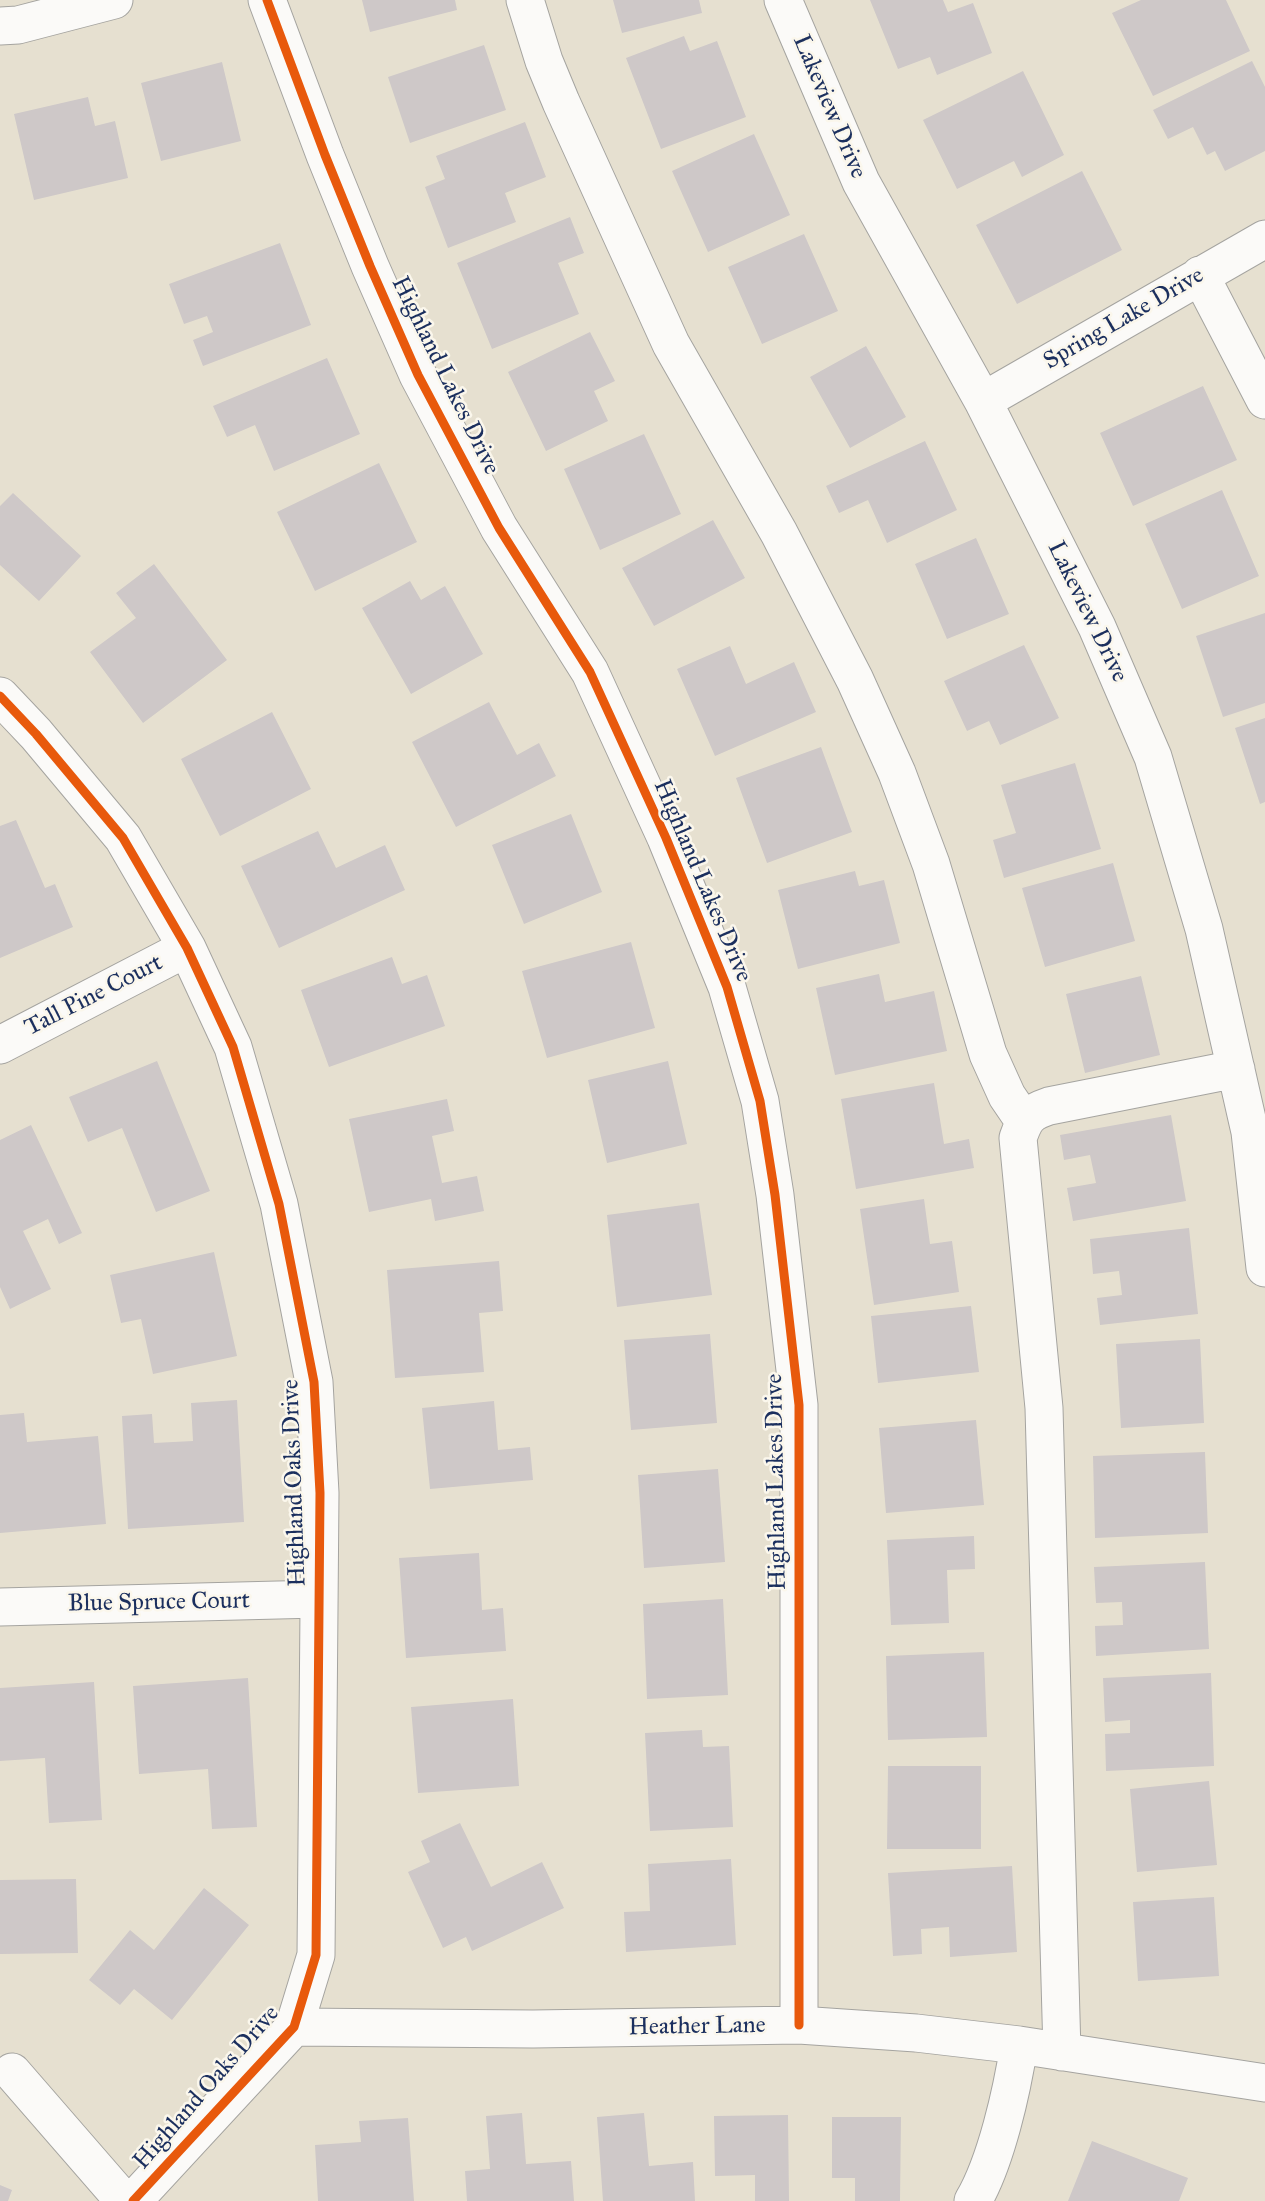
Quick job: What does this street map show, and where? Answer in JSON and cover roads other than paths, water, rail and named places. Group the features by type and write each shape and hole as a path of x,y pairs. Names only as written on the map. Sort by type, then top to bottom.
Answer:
{"street":[{"path":"0,26 19,25 114,0"},
{"name":"Highland Lakes Drive","path":"267,0 325,155 418,375 499,528 590,673 666,838 727,988 760,1101 775,1195 799,1405 799,2025"},
{"path":"525,0 544,61 561,102 671,344 779,533 855,680 897,773 930,864 988,1054 1014,1110 1024,1121"},
{"name":"Lakeview Drive","path":"783,0 861,182 983,401 1097,627 1153,757 1204,929 1250,1132 1265,1268"},
{"name":"Spring Lake Drive","path":"983,401 1265,239"},
{"path":"1200,275 1265,400"},
{"name":"Highland Oaks Drive","path":"0,696 36,734 123,838 187,948 233,1047 279,1203 314,1382 320,1493 316,1955 294,2027 133,2201"},
{"name":"Tall Pine Court","path":"0,1045 187,948"},
{"path":"1062,2052 1044,1408 1030,1240 1018,1139 1024,1121 1033,1111 1236,1069"},
{"name":"Blue Spruce Court","path":"0,1607 318,1599"},
{"name":"Heather Lane","path":"294,2027 534,2029 799,2025 916,2032 1265,2083"},
{"path":"973,2201 982,2185 1013,2083 1019,2045"},
{"path":"12,2072 124,2201"}]}
